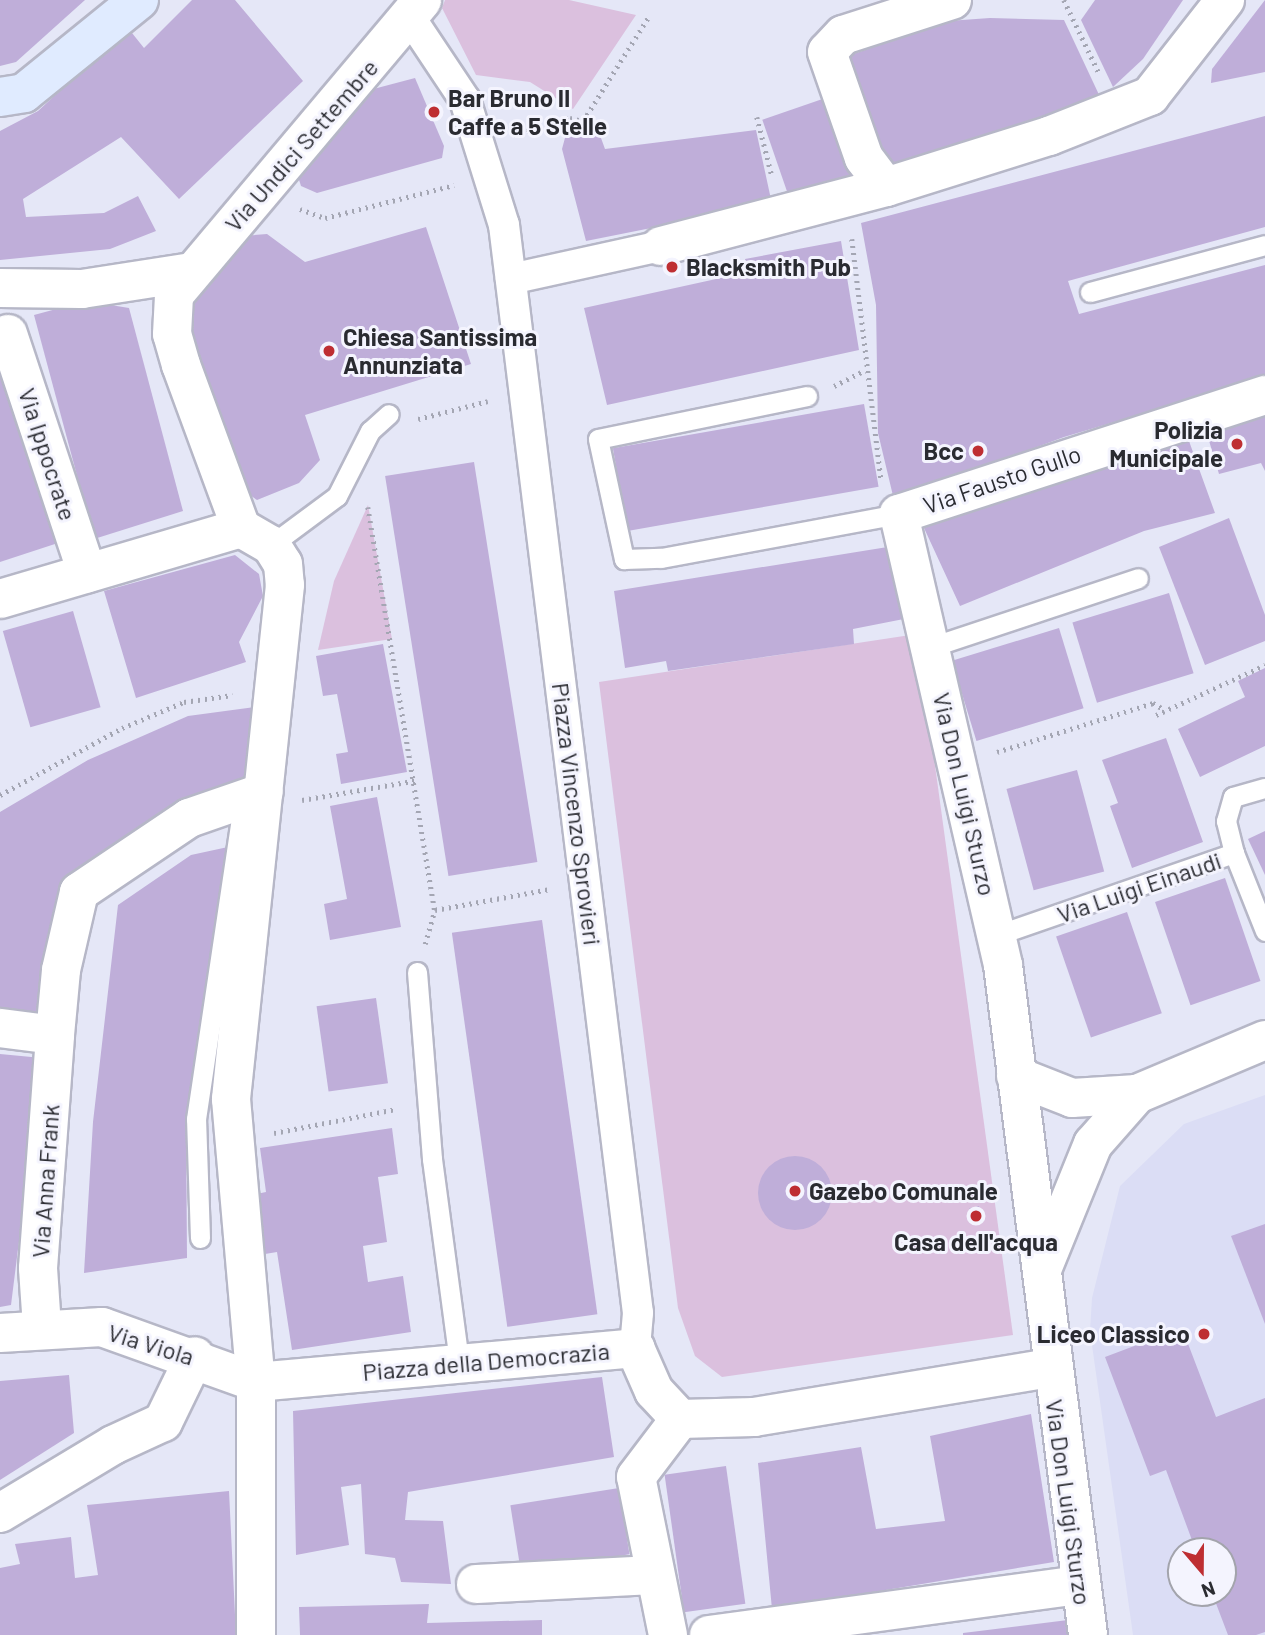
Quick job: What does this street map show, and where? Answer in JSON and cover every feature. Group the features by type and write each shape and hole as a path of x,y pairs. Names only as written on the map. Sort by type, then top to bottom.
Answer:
{"main road":[{"path":"0,97 24,93 139,0"}],"street":[{"path":"886,187 864,158 827,52 843,35 952,0"},
{"path":"511,279 661,246 886,187 1150,96 1224,0"},
{"name":"Piazza Vincenzo Sprovieri","path":"409,6 465,100 489,177 511,279 638,1313 635,1348"},
{"name":"Via Undici Settembre","path":"256,1635 256,1382 232,1099 254,795 285,585 283,564 256,536 173,334 174,295 409,6"},
{"path":"0,288 82,289 192,272"},
{"name":"Via Ippocrate","path":"8,334 87,573"},
{"name":"Via Fausto Gullo","path":"899,514 1265,395"},
{"name":"Via Don Luigi Sturzo","path":"899,514 997,934 1041,1273 1050,1368 1088,1635"},
{"path":"0,599 87,573 256,536"},
{"name":"Via Anna Frank","path":"42,1327 38,1268 55,1035 61,970 79,892 189,818 254,795"},
{"path":"0,1028 55,1035"},
{"path":"1016,1076 1072,1098 1137,1094 1265,1040"},
{"path":"1041,1273 1093,1144 1137,1094"},
{"name":"Via Viola","path":"0,1333 42,1327 102,1327 195,1356 256,1382"},
{"name":"Piazza della Democrazia","path":"256,1382 635,1348 654,1391 680,1419"},
{"path":"0,1513 113,1445 163,1422 195,1356"},
{"path":"668,1635 636,1477 680,1419 754,1417 1050,1368"},
{"path":"476,1584 654,1575"},
{"path":"709,1635 1081,1585"}],"lane":[{"path":"1090,292 1265,245"},
{"path":"807,396 598,439 624,559 661,558 899,514"},
{"path":"256,536 337,496 370,431 389,414"},
{"path":"931,647 1138,578"},
{"name":"Via Luigi Einaudi","path":"997,934 1234,853 1226,821 1233,797 1265,788"},
{"path":"200,1238 196,1119 254,795"},
{"path":"1234,853 1265,931"},
{"path":"417,972 427,1103 459,1362"}],"path":[{"path":"1064,0 1116,109"},
{"path":"478,144 570,118 583,121 649,16"},
{"path":"757,117 782,215"},
{"path":"288,204 325,218 489,177"},
{"path":"850,225 868,333 864,371 874,448 882,484 899,514"},
{"path":"411,426 525,391"},
{"path":"366,498 418,780 435,910 417,972"},
{"path":"1156,715 1265,665"},
{"path":"0,795 81,747 184,702 271,690"},
{"path":"302,800 418,780"},
{"path":"435,910 586,885"},
{"path":"235,1140 427,1103"}],"shaded area":[{"path":"445,0 569,0 636,15 573,109 530,82 476,75 442,8"},
{"path":"368,505 392,639 318,650 334,581"},
{"path":"917,634 1013,1335 722,1377 695,1356 678,1308 599,682"},
{"path":"1265,1095 1265,1635 1133,1635 1090,1331 1092,1298 1120,1186 1184,1124"}],"building":[{"path":"0,0 85,0 16,62 0,66"},
{"path":"192,0 235,0 303,81 179,199 121,137 23,199 26,217 104,213 138,196 156,231 110,249 0,260 0,131 38,111 128,28 144,48"},
{"path":"1095,0 1183,0 1143,59 1113,87 1081,20"},
{"path":"1265,0 1265,72 1211,83 1212,69"},
{"path":"990,18 1064,20 1101,99 881,170 842,58 948,21"},
{"path":"415,78 444,146 442,158 317,193 301,186 293,161 347,96"},
{"path":"837,94 866,179 792,205 762,120"},
{"path":"1265,116 1265,227 1068,281 1079,314 1265,265 1265,377 1064,437 894,500 878,433 876,305 861,223"},
{"path":"569,123 597,127 605,149 756,130 772,204 586,241 562,149"},
{"name":"Chiesa Santissima Annunziata","path":"426,227 471,364 305,415 320,460 299,483 257,500 244,491 186,338 193,293 242,236 267,234 305,262"},
{"path":"841,241 859,350 607,405 584,308 748,272 745,259"},
{"path":"86,301 129,308 183,511 94,539 34,315"},
{"path":"0,359 61,542 0,562"},
{"path":"864,404 879,487 627,531 613,448"},
{"name":"Polizia Municipale","path":"1265,411 1265,471 1261,463 1219,474 1204,424"},
{"path":"1185,430 1215,513 1144,531 960,606 924,528"},
{"path":"474,462 537,862 448,876 385,476"},
{"path":"1229,518 1265,615 1265,641 1205,665 1159,547"},
{"path":"900,545 914,617 853,629 854,644 668,671 666,661 625,668 614,591"},
{"path":"235,555 259,574 263,596 239,642 246,662 136,698 104,591"},
{"path":"1169,593 1194,673 1097,703 1072,623"},
{"path":"73,611 101,707 30,727 3,631"},
{"path":"1059,628 1084,708 976,741 952,661"},
{"path":"383,644 407,772 341,784 336,754 348,752 337,694 323,696 316,656"},
{"path":"1265,668 1265,746 1200,777 1178,729 1245,697 1238,681"},
{"path":"255,707 251,781 127,838 42,1018 0,1014 0,812 88,760 188,716"},
{"path":"1166,738 1203,842 1132,868 1110,806 1118,803 1102,760"},
{"path":"1077,770 1104,871 1034,890 1006,789"},
{"path":"377,797 401,927 330,940 324,904 347,899 330,806"},
{"path":"1265,831 1265,875 1248,839"},
{"path":"228,847 186,1118 187,1258 84,1273 93,1122 118,905 191,855"},
{"path":"1225,878 1260,981 1191,1005 1155,902"},
{"path":"1127,912 1162,1013 1091,1038 1056,936"},
{"path":"542,920 597,1314 507,1327 452,933"},
{"path":"376,998 388,1083 329,1092 317,1006"},
{"path":"0,1054 42,1058 11,1305 0,1307"},
{"path":"392,1128 398,1174 378,1177 387,1242 363,1246 368,1282 403,1276 411,1332 292,1350 277,1252 259,1255 251,1195 266,1192 260,1148"},
{"name":"Gazebo Comunale","path":"802,1156 822,1166 830,1179 830,1207 822,1220 809,1228 788,1230 768,1220 760,1207 758,1186 768,1166 781,1158"},
{"name":"Casa dell'acqua","path":"979,1206 983,1223 973,1225 969,1208"},
{"path":"1265,1224 1265,1324 1231,1236"},
{"path":"1182,1328 1216,1417 1265,1398 1265,1632 1256,1635 1228,1635 1217,1607 1237,1607 1237,1537 1191,1537 1166,1470 1150,1476 1105,1357"},
{"path":"69,1375 74,1433 0,1480 0,1381"},
{"path":"602,1377 614,1457 408,1492 405,1520 443,1521 451,1584 401,1582 395,1558 365,1554 361,1484 341,1487 349,1545 296,1555 293,1411"},
{"path":"1031,1414 1054,1562 772,1609 758,1463 861,1447 876,1529 945,1521 930,1436"},
{"path":"726,1466 745,1604 684,1612 665,1475"},
{"path":"619,1488 629,1554 521,1571 510,1505"},
{"path":"229,1491 236,1635 0,1635 0,1568 20,1564 15,1544 71,1537 75,1578 98,1575 87,1505"},
{"path":"429,1604 427,1623 542,1620 542,1635 300,1635 299,1607"},
{"path":"1068,1620 1070,1635 963,1635 963,1633"}],"place":[{"name":"Bar Bruno Il Caffe a 5 Stelle","path":"434,112"},
{"name":"Blacksmith Pub","path":"672,267"},
{"name":"Chiesa Santissima Annunziata","path":"329,351"},
{"name":"Polizia Municipale","path":"1237,444"},
{"name":"Bcc","path":"978,451"},
{"name":"Gazebo Comunale","path":"795,1191"},
{"name":"Casa dell'acqua","path":"976,1216"},
{"name":"Liceo Classico","path":"1204,1334"}]}
